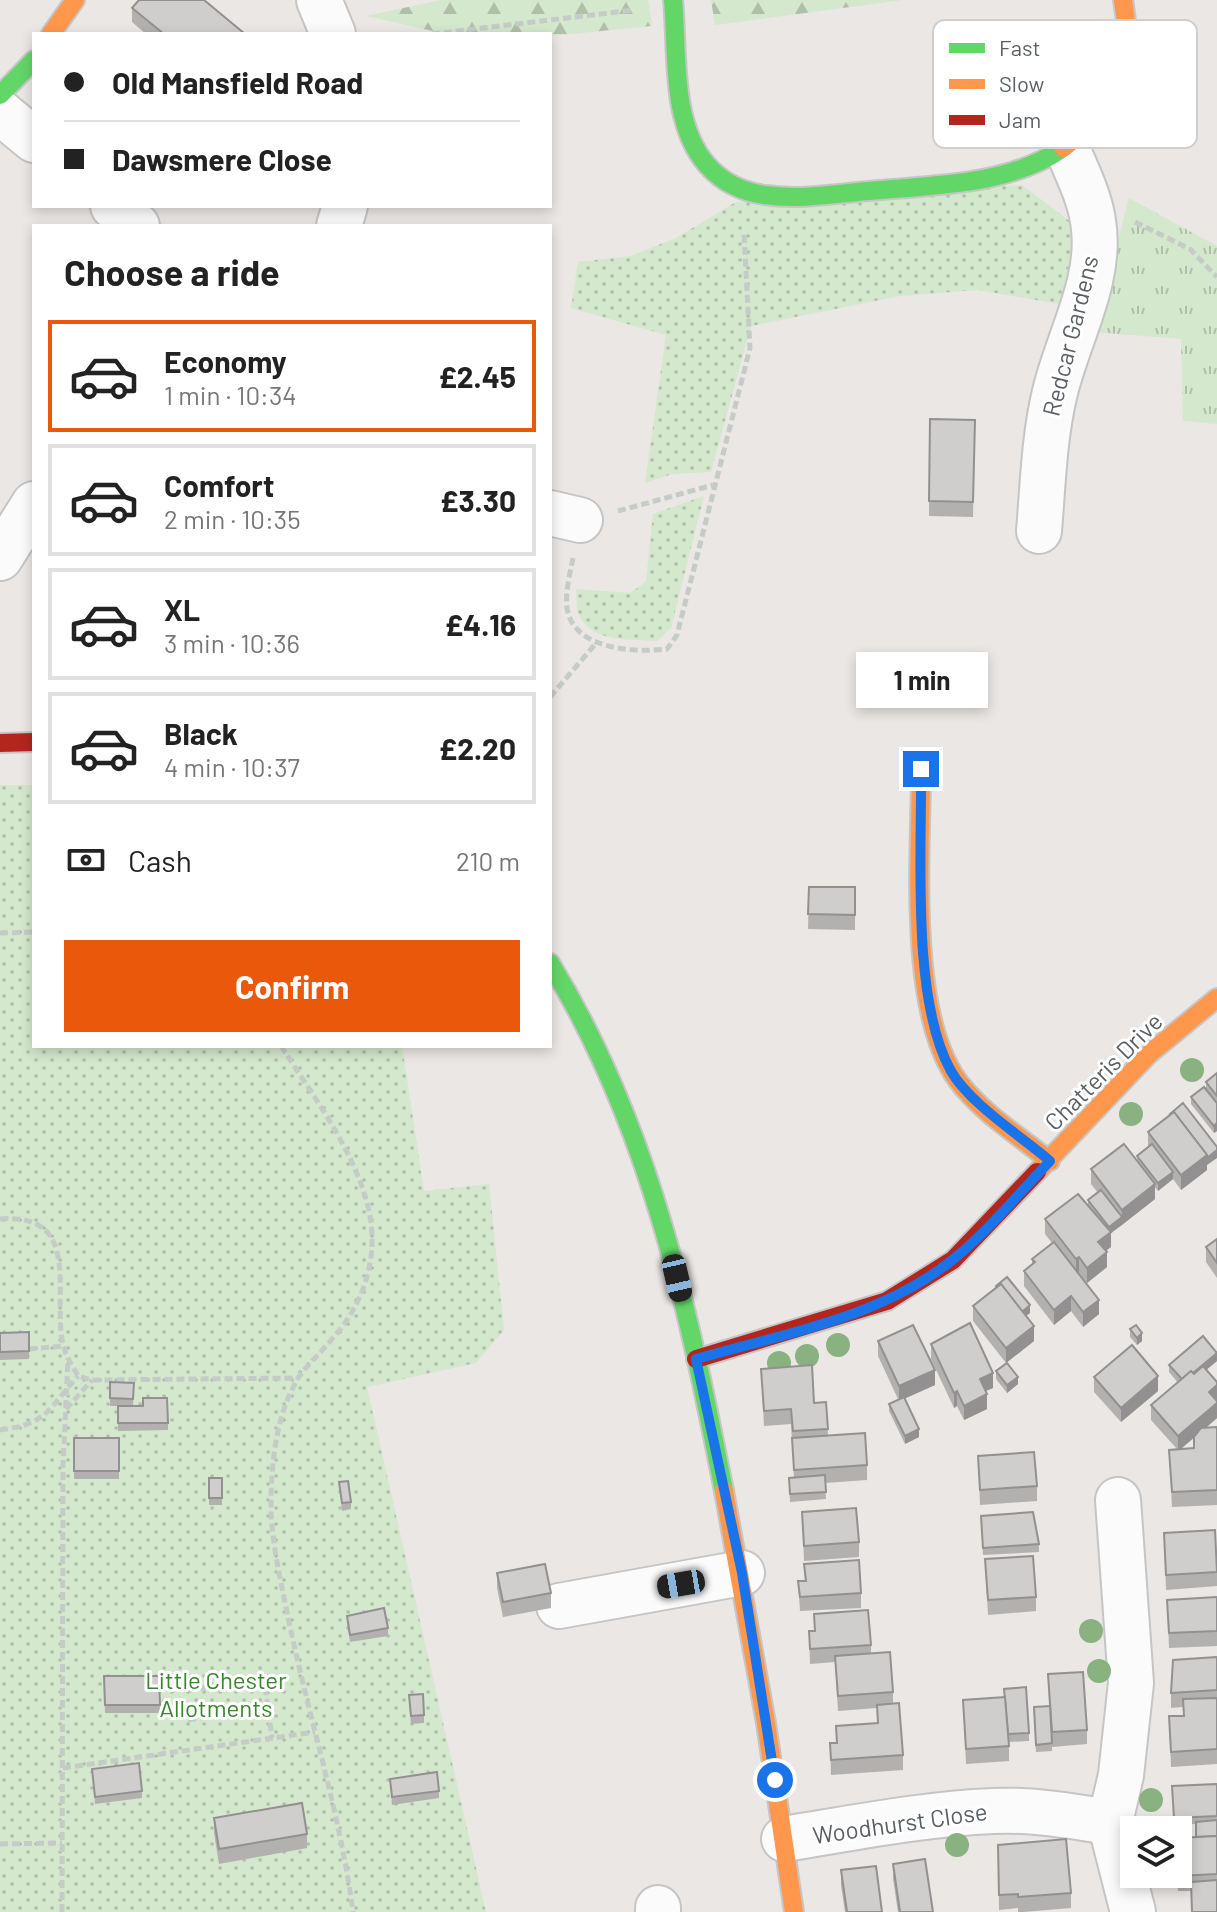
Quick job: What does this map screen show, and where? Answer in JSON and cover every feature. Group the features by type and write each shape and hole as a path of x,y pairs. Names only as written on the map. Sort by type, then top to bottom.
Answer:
{"street":[{"path":"52,32 75,0"},
{"path":"319,0 332,32"},
{"path":"1123,0 1125,20"},
{"path":"673,3 688,132 708,166 750,192 788,197 908,188 1006,173 1051,156 1063,148"},
{"path":"0,95 32,62"},
{"path":"0,112 32,138"},
{"name":"Redcar Gardens","path":"1039,531 1046,445 1054,396 1089,281 1094,245 1091,212 1067,148"},
{"path":"115,208 135,224"},
{"path":"0,558 32,507"},
{"path":"0,743 32,742"},
{"path":"921,769 926,988 938,1041 951,1071 963,1087 1050,1161"},
{"path":"552,966 602,1052 643,1152 665,1225 742,1573 794,1912"},
{"name":"Chatteris Drive","path":"696,1359 854,1313 914,1286 953,1260 1149,1054 1217,998"},
{"path":"1118,1500 1131,1683 1121,1775 1110,1822 1133,1912"},
{"path":"559,1606 742,1573"},
{"name":"Woodhurst Close","path":"784,1839 936,1815 996,1810 1110,1822"}],"path":[{"path":"448,32 673,3"},
{"path":"1091,212 1161,232 1200,257 1217,277"},
{"path":"713,485 565,516 567,609 584,636 650,651 667,649 677,635 750,348 744,270"},
{"path":"552,695 598,641"},
{"path":"0,933 32,932"},
{"path":"282,1048 355,1171 369,1212 372,1240 368,1277 360,1296 335,1336 298,1378 279,1426 271,1513 281,1578 353,1912"},
{"path":"0,1219 33,1223 43,1229 58,1247 63,1346 78,1376 92,1380 298,1378"},
{"path":"29,1349 63,1346"},
{"path":"62,1912 68,1358"},
{"path":"0,1430 28,1426 45,1417 78,1376"},
{"path":"66,1410 92,1380"},
{"path":"189,1690 264,1679 272,1738"},
{"path":"188,1720 268,1707"},
{"path":"63,1768 315,1732"},
{"path":"0,1844 62,1843"}],"green space":[{"path":"441,0 648,0 652,26 552,36 552,32 437,32 366,16"},
{"path":"711,0 903,0 715,25"},
{"path":"1022,185 1088,235 1065,305 978,290 900,296 751,326 711,472 672,474 645,483 666,335 571,308 578,262 631,256 676,238 736,202"},
{"path":"1129,198 1217,246 1217,424 1183,421 1181,339 1094,332"},
{"path":"704,496 671,628 657,641 613,638 593,631 578,612 576,589 630,593 646,582 653,514"},
{"name":"Little Chester Allotments","path":"0,785 32,785 32,1048 402,1048 424,1191 489,1184 504,1330 476,1363 367,1387 486,1912 0,1912"}],"building":[{"path":"139,0 204,0 243,32 162,32 132,8"},
{"path":"930,419 975,420 973,502 929,501"},
{"path":"809,887 855,887 855,915 808,914"},
{"path":"1217,1073 1217,1096 1206,1082"},
{"path":"1204,1087 1217,1103 1217,1123 1214,1126 1191,1097"},
{"path":"1183,1103 1217,1147 1207,1158 1174,1112 1170,1114"},
{"path":"1174,1112 1207,1155 1181,1175 1148,1132"},
{"path":"1124,1144 1155,1184 1122,1210 1091,1169"},
{"path":"1152,1144 1173,1172 1158,1183 1137,1156"},
{"path":"1101,1190 1122,1217 1109,1227 1088,1200"},
{"path":"1078,1194 1111,1232 1098,1242 1107,1252 1087,1268 1079,1257 1076,1259 1045,1219"},
{"path":"1217,1239 1217,1263 1206,1247"},
{"path":"1054,1242 1099,1300 1083,1312 1071,1296 1054,1310 1024,1271 1035,1262 1032,1259"},
{"path":"1007,1277 1030,1305 1022,1312 1001,1284 996,1286"},
{"path":"1001,1284 1034,1326 1006,1348 973,1306"},
{"path":"970,1323 993,1373 980,1379 987,1394 964,1406 957,1391 954,1393 931,1344"},
{"path":"913,1325 935,1370 899,1386 878,1341"},
{"path":"1136,1325 1142,1333 1137,1338 1130,1329"},
{"path":"29,1332 29,1351 0,1352 0,1333"},
{"path":"1203,1336 1217,1353 1182,1379 1169,1365"},
{"path":"1132,1345 1158,1376 1121,1408 1094,1377"},
{"path":"1007,1363 1018,1377 1007,1385 996,1371"},
{"path":"812,1365 814,1403 826,1402 828,1429 793,1431 791,1409 764,1411 761,1369"},
{"path":"1203,1366 1217,1382 1209,1392 1217,1403 1178,1436 1151,1405 1191,1371 1194,1374"},
{"path":"110,1382 134,1383 133,1399 110,1398"},
{"path":"904,1397 919,1429 905,1436 889,1404"},
{"path":"143,1398 167,1398 168,1423 118,1423 118,1406 143,1406"},
{"path":"1217,1427 1217,1490 1172,1492 1169,1450 1194,1448 1194,1437 1201,1428"},
{"path":"865,1433 867,1465 794,1470 792,1438"},
{"path":"74,1438 119,1438 119,1471 74,1471"},
{"path":"1034,1452 1037,1486 980,1490 978,1456"},
{"path":"825,1475 826,1492 790,1494 789,1478"},
{"path":"209,1478 222,1478 222,1498 209,1498"},
{"path":"348,1481 351,1502 342,1503 339,1482"},
{"path":"856,1508 859,1542 804,1546 802,1512"},
{"path":"1033,1512 1039,1544 983,1548 981,1516"},
{"path":"1215,1530 1217,1572 1166,1575 1164,1533"},
{"path":"1033,1556 1036,1597 988,1600 985,1559"},
{"path":"859,1560 861,1593 800,1597 798,1581 806,1581 804,1564"},
{"path":"545,1564 551,1593 503,1602 497,1573"},
{"path":"1217,1597 1217,1631 1169,1633 1167,1600"},
{"path":"384,1608 388,1628 350,1635 347,1616"},
{"path":"868,1610 871,1645 810,1649 809,1631 815,1631 814,1614"},
{"path":"890,1652 893,1692 838,1696 835,1656"},
{"path":"1217,1657 1217,1690 1171,1693 1173,1660"},
{"path":"1083,1672 1087,1730 1052,1732 1048,1674"},
{"path":"104,1676 159,1676 160,1705 105,1705"},
{"path":"1026,1687 1029,1733 1008,1734 1004,1689"},
{"path":"423,1694 424,1715 411,1716 409,1695"},
{"path":"1005,1697 1009,1746 966,1749 963,1700"},
{"path":"1217,1698 1217,1749 1171,1752 1169,1716 1184,1716 1183,1699"},
{"path":"899,1703 903,1755 831,1760 830,1743 837,1743 836,1726 878,1723 877,1705"},
{"path":"1050,1706 1052,1743 1036,1745 1034,1707"},
{"path":"139,1763 142,1791 95,1797 92,1769"},
{"path":"437,1772 439,1791 392,1797 390,1779"},
{"path":"1217,1784 1217,1816 1174,1816 1172,1786"},
{"path":"302,1803 307,1834 219,1849 214,1818"},
{"path":"1217,1820 1217,1836 1196,1837 1196,1822"},
{"path":"1217,1836 1217,1874 1192,1875 1192,1837"},
{"path":"1066,1839 1071,1893 1018,1897 1018,1894 999,1895 998,1845"},
{"path":"925,1859 933,1912 900,1912 893,1864"},
{"path":"876,1866 882,1912 847,1912 841,1870"},
{"path":"1217,1880 1217,1912 1192,1912 1192,1882"}],"traffic: fast":[{"path":"673,0 678,86 687,129 707,165 741,189 765,195 804,197 969,182 1018,170 1063,148"},
{"path":"0,95 32,62"},
{"path":"552,967 585,1025 614,1088 661,1218 695,1353 724,1491"}],"traffic: slow":[{"path":"52,32 75,0"},
{"path":"1123,0 1126,20"},
{"path":"921,769 920,931 931,1015 942,1051 968,1093 1001,1124 1050,1161"},
{"path":"1037,1172 1149,1054 1217,998"},
{"path":"724,1491 766,1723 794,1912"}],"traffic: jam":[{"path":"0,743 32,742"},
{"path":"696,1359 887,1301 953,1260 1037,1172"}],"route":[{"path":"775,1780 742,1573 696,1359 854,1313 887,1301 914,1286 953,1260 1050,1161 963,1087 951,1071 938,1041 926,988 921,769"}]}
